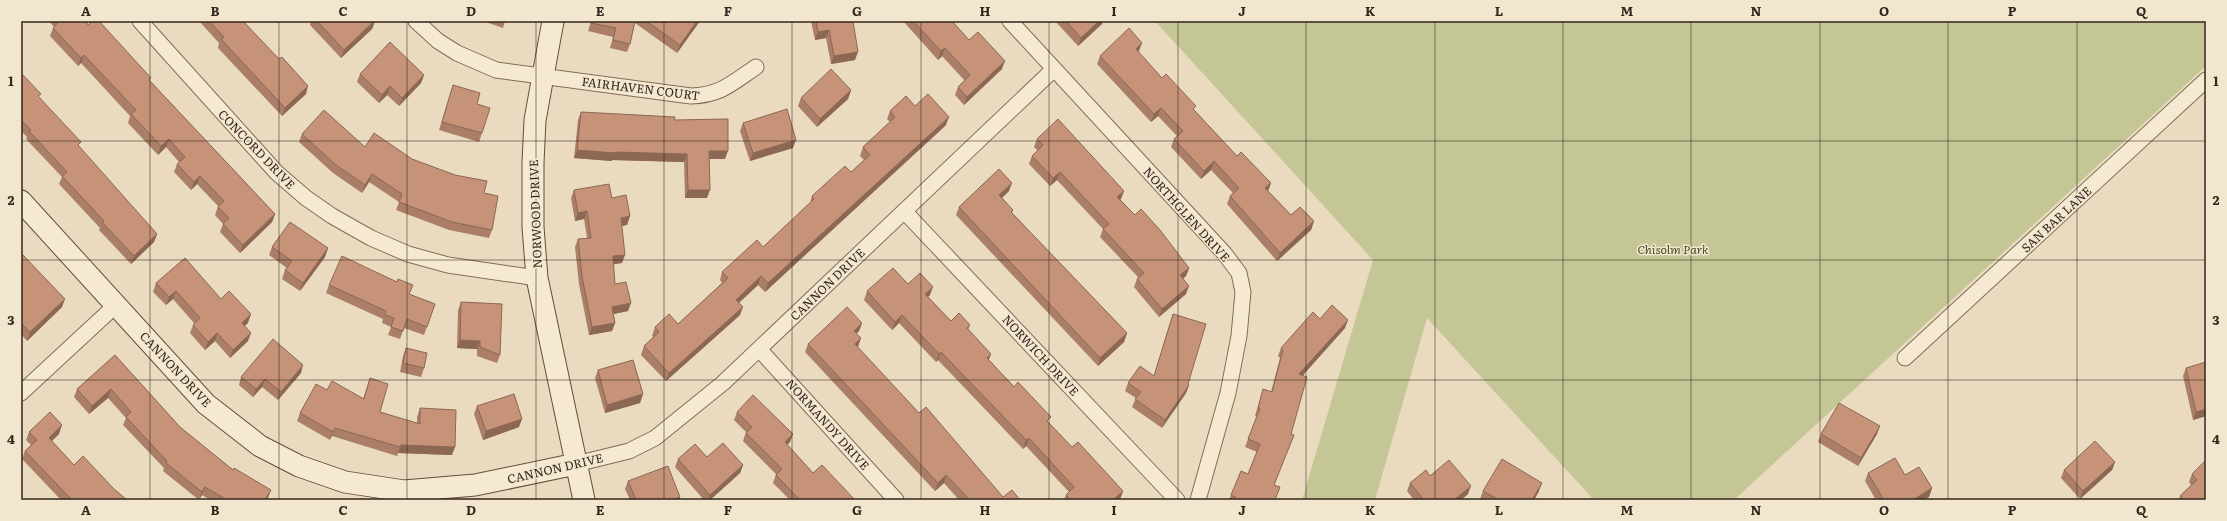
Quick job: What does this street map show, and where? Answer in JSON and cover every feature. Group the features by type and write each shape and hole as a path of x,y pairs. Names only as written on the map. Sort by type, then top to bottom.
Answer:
{"street":[{"name":"CONCORD DRIVE","path":"140,21 277,173 306,198 332,216 371,238 408,254 448,264 537,278"},
{"name":"FAIRHAVEN COURT","path":"416,21 438,41 457,53 496,70 543,75 691,96 702,96 718,92 756,67"},
{"name":"NORWOOD DRIVE","path":"553,21 535,120 532,163 533,227 537,278 584,500"},
{"name":"NORTHGLEN DRIVE","path":"1010,21 1224,253 1239,273 1243,292 1239,336 1228,393 1198,500"},
{"name":"CANNON DRIVE","path":"21,201 206,404 260,446 299,466 345,482 404,491 475,485 576,464 629,451 655,438 723,383 1054,69"},
{"name":"SAN BAR LANE","path":"1905,358 2206,80"},
{"name":"NORWICH DRIVE","path":"904,211 1177,500"},
{"path":"21,393 116,305"},
{"name":"NORMANDY DRIVE","path":"759,348 896,500"}],"green space":[{"name":"Chisolm Park","path":"1155,21 2206,21 2206,66 1734,500 1594,500 1427,318 1375,500 1302,500 1373,260"}],"building":[{"path":"59,21 85,21 88,25 92,21 99,21 151,78 149,80 275,214 243,245 223,224 229,218 218,207 224,201 200,176 194,182 177,164 185,157 169,139 161,146 131,114 136,110 84,55 81,58 53,28"},
{"path":"209,21 243,21 279,59 282,57 308,86 285,108 221,39 224,37"},
{"path":"317,21 374,21 344,50"},
{"path":"592,21 635,21 630,44 613,40 616,28 591,23"},
{"path":"646,21 697,21 680,45"},
{"path":"816,21 853,21 858,52 834,56 829,30 818,32"},
{"path":"913,21 952,21 969,40 978,32 1005,61 967,97 958,87 970,75 945,48 941,51"},
{"path":"1066,21 1099,21 1081,38"},
{"path":"1129,28 1142,43 1136,49 1162,78 1166,74 1196,106 1193,109 1237,156 1241,152 1271,183 1265,188 1291,215 1300,207 1314,221 1280,253 1230,196 1239,188 1214,161 1204,171 1174,139 1183,131 1161,108 1154,114 1100,56"},
{"path":"390,42 424,75 402,98 390,86 382,95 360,74"},
{"path":"831,69 851,90 820,119 801,98"},
{"path":"21,73 41,94 38,96 81,142 78,145 157,234 134,256 62,176 67,172 29,131 31,130 21,120"},
{"path":"453,85 480,93 477,104 490,108 482,133 442,122"},
{"path":"928,94 949,117 768,283 761,276 736,300 743,307 669,373 644,346 659,332 655,327 669,314 678,324 728,278 722,272 757,240 763,247 814,199 812,196 845,166 851,172 870,155 863,147 895,117 890,111 906,96 915,106"},
{"path":"787,109 796,140 753,153 743,123"},
{"path":"324,110 365,147 374,133 412,159 455,175 487,181 484,193 498,196 492,230 452,222 399,202 402,194 372,174 365,185 336,165 302,134"},
{"path":"581,112 675,117 674,120 728,119 728,151 709,151 710,190 688,190 687,154 615,153 577,150"},
{"path":"1058,119 1124,191 1117,197 1135,215 1141,209 1160,230 1189,268 1180,275 1189,286 1162,309 1137,279 1144,273 1103,229 1109,224 1060,172 1053,178 1032,156 1043,145 1037,139"},
{"path":"999,169 1012,183 999,195 1013,210 1011,212 1127,333 1100,358 959,207"},
{"path":"609,184 612,198 626,195 630,216 621,218 625,255 613,256 615,284 626,282 631,303 612,307 615,323 592,327 582,276 578,239 591,238 587,211 578,213 574,190"},
{"path":"290,222 328,248 303,283 285,270 292,261 272,247"},
{"path":"21,253 65,299 30,332 21,323"},
{"path":"342,256 397,282 398,279 413,285 409,294 435,304 427,327 407,319 403,331 391,327 394,318 385,315 386,311 329,285"},
{"path":"185,258 221,299 229,291 251,314 242,323 251,333 233,350 217,333 208,342 193,325 200,318 176,291 169,297 156,283"},
{"path":"893,268 908,284 920,273 933,287 925,294 951,321 959,313 970,325 967,328 991,354 987,358 1014,387 1018,382 1051,417 1047,421 1072,447 1078,442 1123,491 1113,500 1071,500 1066,495 1074,487 1029,438 1026,440 941,352 939,354 902,315 895,322 867,291"},
{"path":"461,302 502,304 500,355 480,347 480,341 460,340"},
{"path":"1332,305 1348,320 1299,374 1307,377 1291,434 1294,435 1274,485 1280,487 1275,500 1234,500 1235,497 1231,495 1241,471 1248,474 1260,444 1248,439 1260,408 1258,408 1263,389 1272,392 1283,350 1281,348 1313,312 1320,319"},
{"path":"847,307 862,323 854,331 861,338 855,344 919,413 926,407 1003,497 1012,490 1020,500 970,500 946,475 938,483 808,344"},
{"path":"1173,314 1206,324 1188,384 1189,385 1165,420 1135,399 1141,392 1128,383 1140,366 1154,376"},
{"path":"273,339 303,365 281,392 265,379 256,389 241,377"},
{"path":"406,348 427,353 424,368 403,363"},
{"path":"115,355 180,427 233,470 234,468 271,490 265,500 227,500 205,487 202,492 166,463 167,461 126,417 131,412 111,389 92,406 77,389"},
{"path":"633,360 643,394 607,405 598,370"},
{"path":"2206,362 2206,409 2196,412 2186,368"},
{"path":"370,378 388,384 380,412 420,424 420,408 456,410 455,447 401,445 400,447 335,428 333,432 300,413 316,384 327,390 332,381 364,399"},
{"path":"514,394 522,419 486,431 477,406"},
{"path":"753,395 793,434 785,442 813,473 822,465 855,500 800,500 776,475 782,469 746,433 752,427 737,412"},
{"path":"1839,403 1880,426 1861,458 1821,434"},
{"path":"50,412 62,425 49,438 74,465 83,456 114,489 127,500 72,500 25,451 37,440 29,432"},
{"path":"2095,441 2115,462 2083,491 2064,470"},
{"path":"723,443 743,465 710,495 678,459 695,444 707,457"},
{"path":"1895,458 1905,475 1919,467 1932,488 1913,500 1884,500 1868,473"},
{"path":"1502,459 1542,483 1532,500 1499,500 1483,491"},
{"path":"1449,460 1471,486 1454,500 1424,500 1410,483 1426,470 1430,476"},
{"path":"2206,460 2206,500 2184,500 2180,496 2197,480 2192,474"},
{"path":"668,466 680,497 672,500 636,500 628,481"}]}
